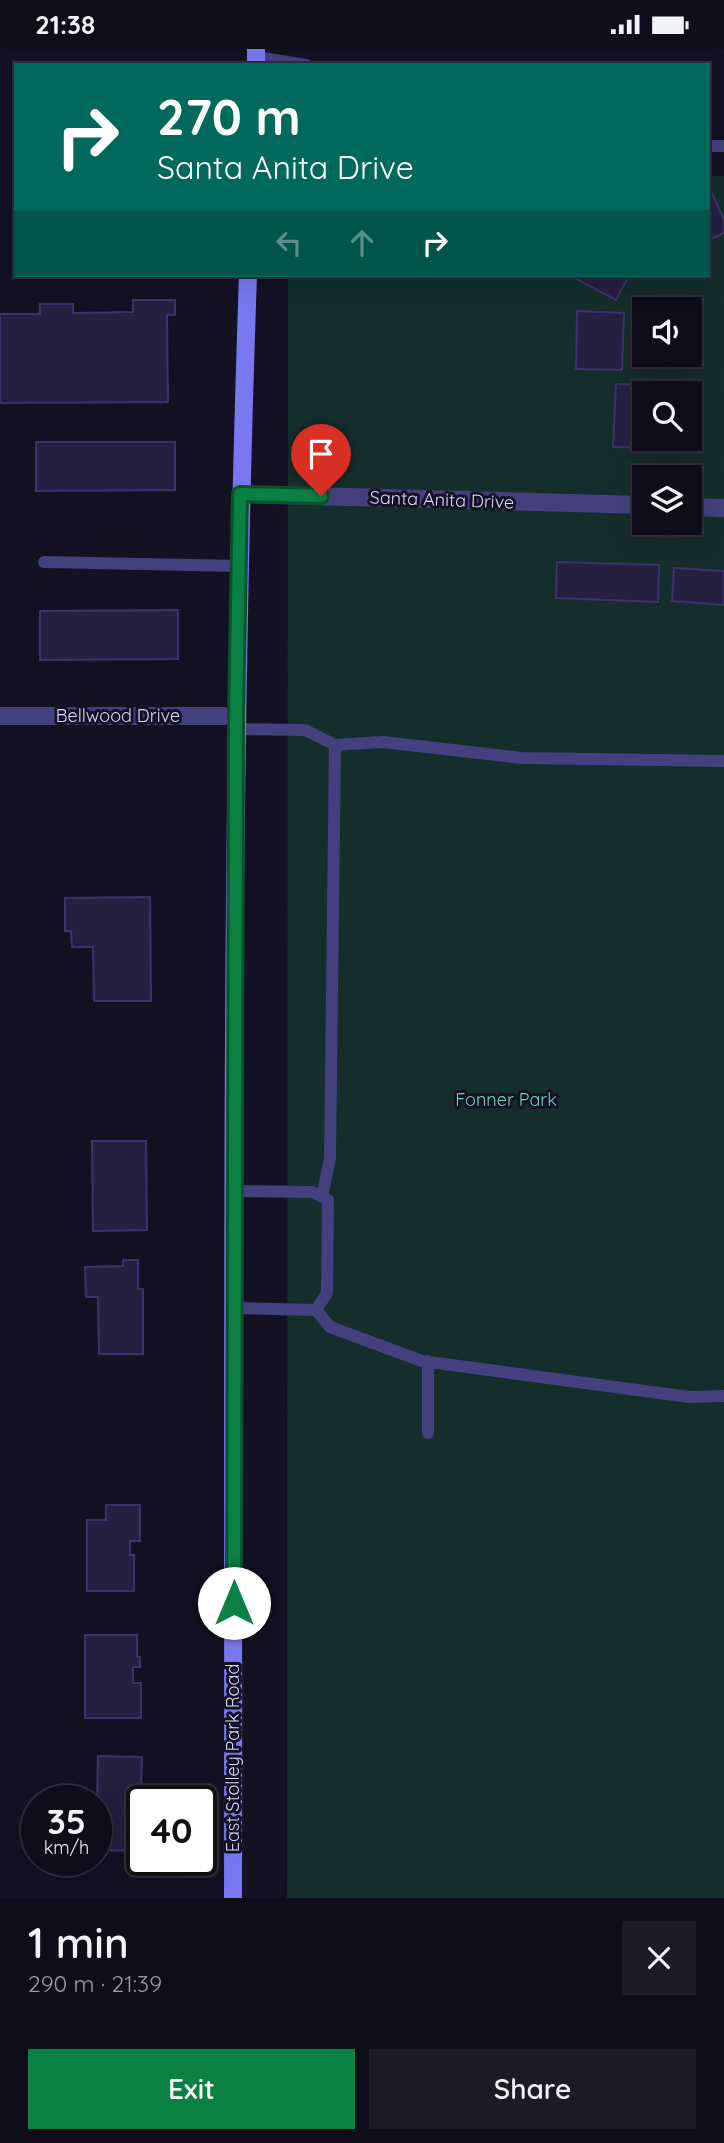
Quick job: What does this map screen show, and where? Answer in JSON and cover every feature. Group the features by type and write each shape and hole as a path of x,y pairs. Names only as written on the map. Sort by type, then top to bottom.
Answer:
{"street":[{"name":"East Stolley Park Road","path":"233,1898 236,723 240,494 248,277"},
{"name":"Santa Anita Drive","path":"240,494 632,505"},
{"path":"702,507 724,508"},
{"name":"Bellwood Drive","path":"0,716 236,723"}],"lane":[{"path":"256,57 294,63"},
{"path":"44,562 239,566"},
{"path":"236,723 305,730 335,745 383,742 522,758 724,761"},
{"path":"322,1197 330,1158 335,745"},
{"path":"235,1191 312,1192 328,1200 327,1293 316,1310"},
{"path":"234,1308 316,1310 330,1327 428,1361 689,1397 724,1396"},
{"path":"428,1361 428,1433"}],"green space":[{"name":"Fonner Park","path":"710,176 724,176 724,1898 287,1898 288,277 710,277"}],"building":[{"path":"710,188 724,220 724,233 710,240"},
{"path":"578,277 628,277 616,300 576,279"},
{"path":"133,300 175,300 175,315 167,315 168,402 0,403 0,314 40,314 40,304 73,304 73,313 133,312"},
{"path":"577,311 624,313 622,370 576,369"},
{"path":"616,384 632,385 632,447 613,447"},
{"path":"36,442 175,442 175,490 36,491"},
{"path":"557,562 659,565 658,602 556,598"},
{"path":"674,568 724,571 724,605 672,601"},
{"path":"178,610 178,659 40,660 40,611"},
{"path":"150,897 151,1001 94,1001 93,947 72,947 71,931 65,931 65,898"},
{"path":"92,1141 146,1141 147,1230 93,1231"},
{"path":"123,1260 138,1260 138,1289 143,1289 143,1354 99,1354 98,1297 86,1297 85,1267 123,1266"},
{"path":"106,1505 140,1505 140,1541 130,1541 130,1555 134,1555 134,1591 87,1591 87,1520 106,1520"},
{"path":"85,1635 137,1635 140,1667 133,1667 133,1683 141,1683 141,1718 85,1718"},
{"path":"98,1756 142,1757 141,1785 126,1785 126,1851 112,1850 112,1785 97,1785"}],"route":[{"path":"234,1603 236,716 240,494 321,496"}]}
